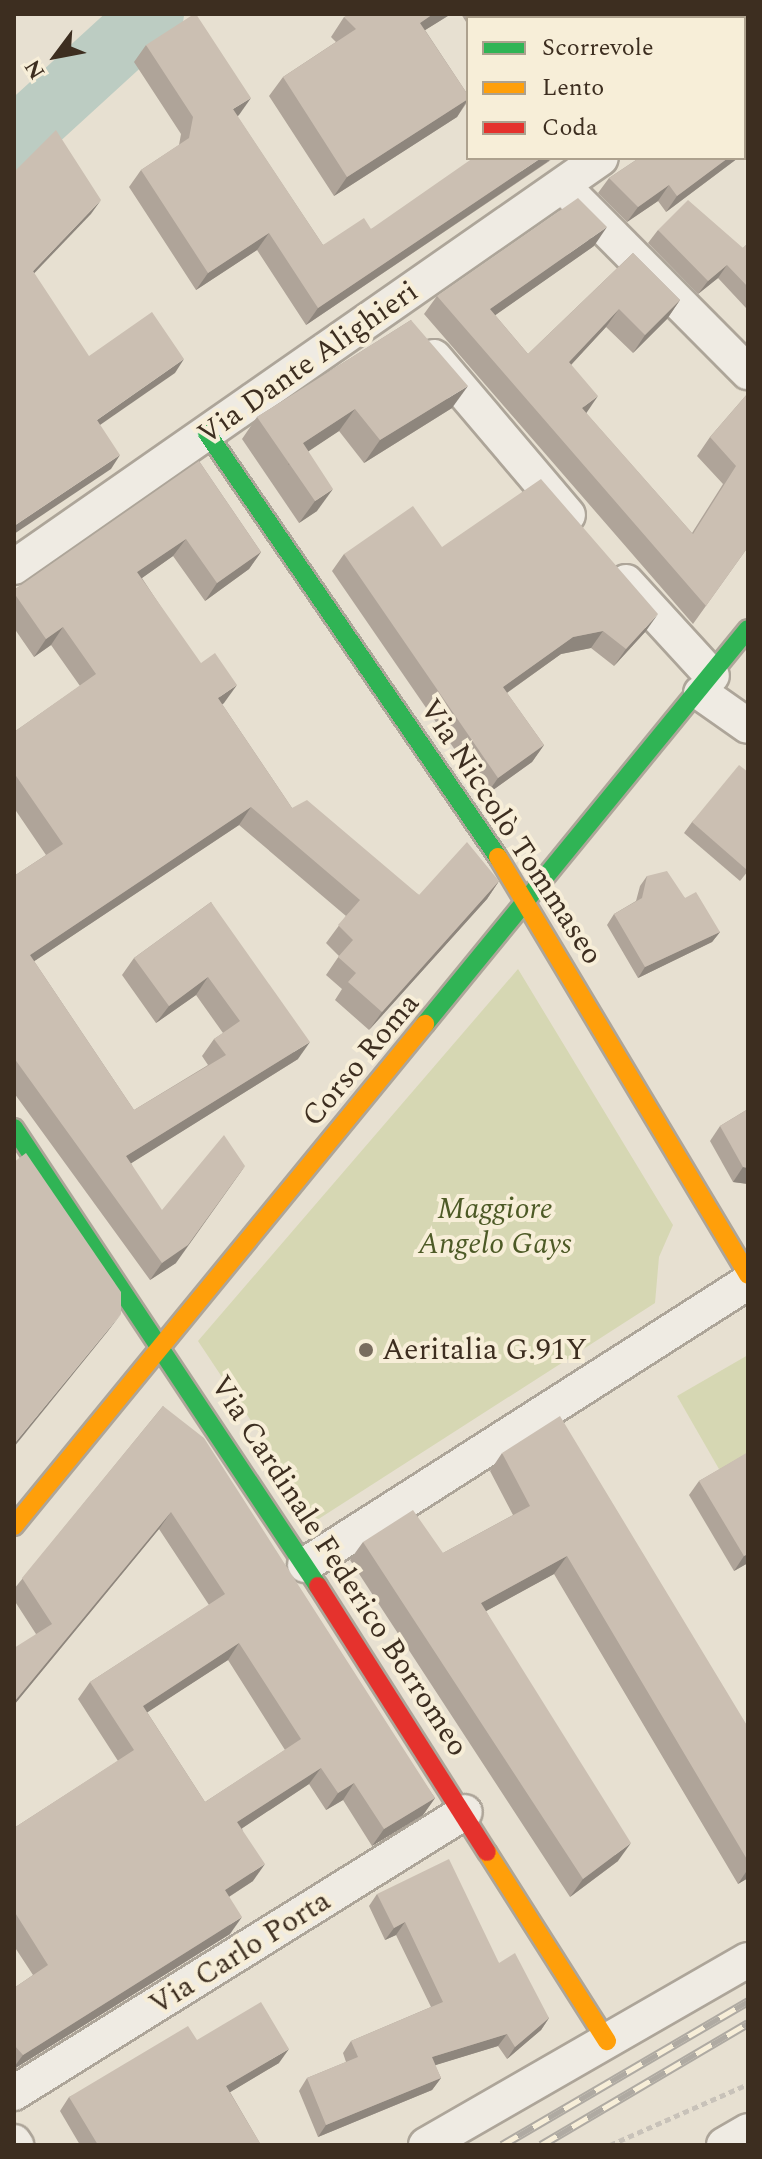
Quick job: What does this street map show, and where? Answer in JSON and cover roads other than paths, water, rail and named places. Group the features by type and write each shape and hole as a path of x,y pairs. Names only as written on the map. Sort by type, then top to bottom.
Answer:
{"street":[{"name":"Via Dante Alighieri","path":"14,567 598,160"},
{"path":"562,185 748,372"},
{"path":"391,307 597,548 707,685 748,726"},
{"name":"Via Niccolò Tommaseo","path":"207,433 529,902 748,1275"},
{"name":"Corso Roma","path":"14,1526 162,1342 707,685 748,629"},
{"name":"Via Cardinale Federico Borromeo","path":"14,1128 162,1342 465,1812 607,2041"},
{"path":"305,1565 748,1282"},
{"name":"Via Carlo Porta","path":"14,2093 465,1812"},
{"path":"426,2145 748,1960"},
{"path":"724,2145 748,2131"}],"waterway":[{"path":"14,140 152,14"}],"railway":[{"path":"502,2145 748,2001"},
{"path":"541,2145 748,2023"}],"place":[{"name":"Aeritalia G.91Y","path":"366,1350"}],"park label":[{"name":"Maggiore Angelo Gays","path":"495,1226"}]}
